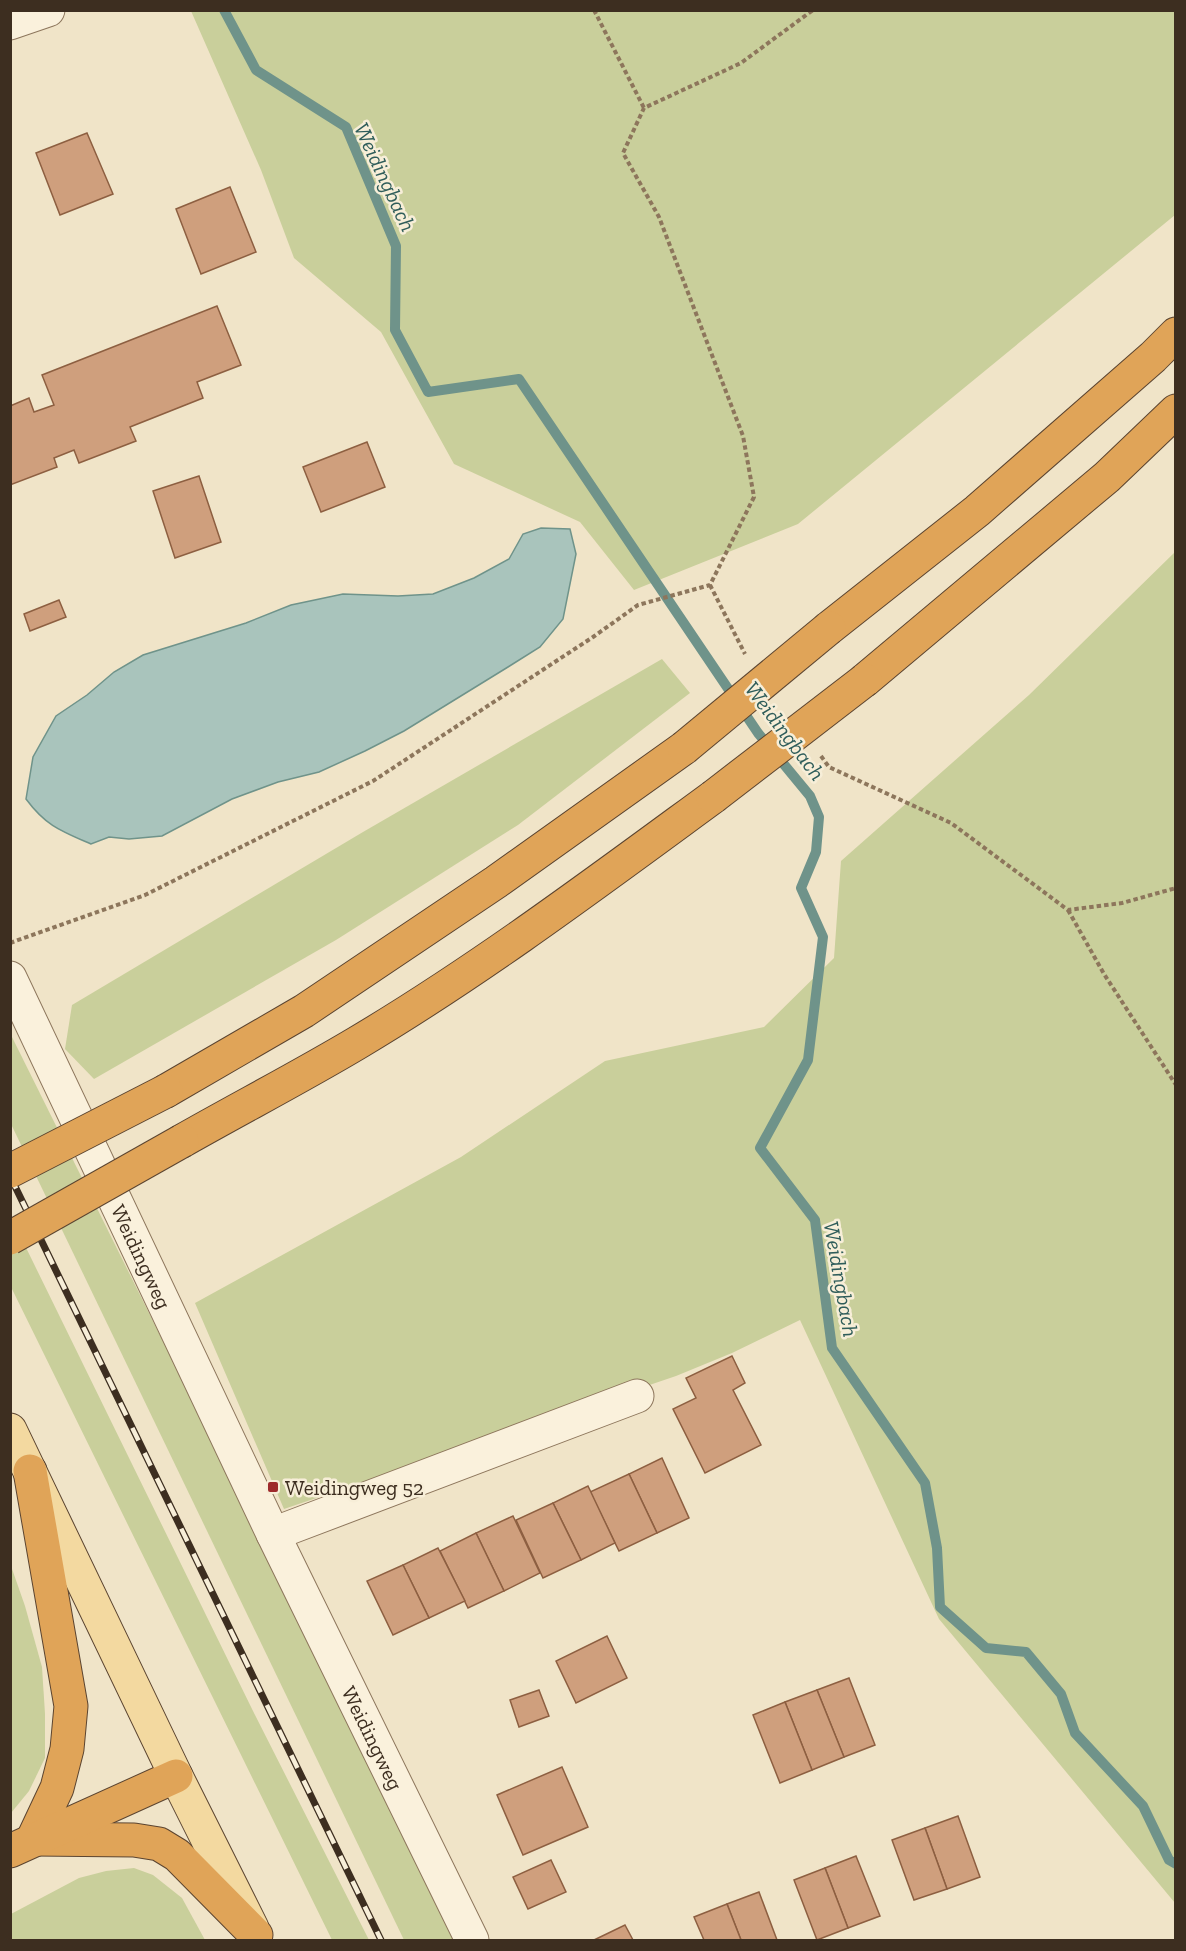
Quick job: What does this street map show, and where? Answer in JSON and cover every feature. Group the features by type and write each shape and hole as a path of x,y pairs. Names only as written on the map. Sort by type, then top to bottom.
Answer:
{"highway":[{"path":"10,1171 166,1091 304,1011 496,882 684,748 829,628 977,511 1153,357 1176,334"},
{"path":"10,1238 357,1042 467,972 587,889 713,797 865,680 1098,484 1176,411"},
{"path":"22,1845 57,1788 67,1749 71,1706 30,1471"},
{"path":"22,1845 177,1776"},
{"path":"22,1845 134,1840 159,1844 177,1855 257,1938"}],"main road":[{"path":"10,1430 257,1938"}],"street":[{"path":"10,23 48,10"},
{"name":"Weidingweg","path":"10,978 273,1534 472,1941"},
{"path":"273,1534 637,1396"}],"path":[{"path":"594,10 644,108"},
{"path":"10,943 145,895 373,781 638,605 710,585 754,497 743,436 659,217 623,153 644,108 741,63 813,10"},
{"path":"829,767 951,823 1068,910 1104,974 1176,1085"},
{"path":"1068,910 1122,903 1176,888"}],"green space":[{"path":"191,11 1175,11 1175,215 798,524 634,590 580,522 454,464 381,332 294,258 261,170"},
{"path":"1175,552 1175,1903 939,1619 800,1320 732,1353 676,1376 284,1509 195,1303 461,1157 605,1061 764,1027 834,958 841,861 1029,695"},
{"path":"662,659 690,693 518,825 336,940 94,1079 65,1049 72,1005 363,832"},
{"path":"10,1033 284,1585 455,1940 404,1940 11,1124"},
{"path":"10,1215 253,1711 369,1940 332,1940 11,1287"},
{"path":"11,1566 42,1667 45,1758 29,1791 11,1813"},
{"path":"134,1868 153,1875 182,1898 205,1940 11,1940 11,1914 79,1878 106,1871"}],"water":[{"path":"541,528 570,529 576,554 563,619 540,647 404,731 319,772 278,782 232,799 162,836 129,839 109,837 91,844 47,822 26,799 33,757 56,716 87,695 114,672 143,655 246,623 291,605 343,594 398,596 433,594 474,578 509,559 523,534"}],"building":[{"path":"87,133 113,194 60,215 36,153"},
{"path":"230,187 256,252 201,274 176,209"},
{"path":"217,306 241,365 197,382 203,398 130,427 136,441 79,463 74,450 54,458 57,467 10,485 10,406 29,398 34,412 54,405 42,375"},
{"path":"367,442 385,487 321,512 303,467"},
{"path":"199,476 221,542 175,558 153,491"},
{"path":"59,600 66,617 30,631 24,614"},
{"path":"732,1356 745,1383 733,1390 761,1445 705,1473 673,1409 696,1398 686,1378"},
{"path":"662,1458 689,1518 657,1533 629,1474"},
{"path":"629,1474 657,1533 619,1551 590,1492"},
{"path":"588,1486 615,1543 581,1560 553,1503"},
{"path":"553,1503 581,1560 543,1578 516,1520"},
{"path":"513,1516 540,1573 504,1591 476,1533"},
{"path":"476,1533 504,1591 468,1608 440,1551"},
{"path":"438,1548 465,1601 429,1618 403,1565"},
{"path":"403,1565 429,1618 393,1635 367,1581"},
{"path":"607,1636 627,1678 576,1703 556,1661"},
{"path":"849,1678 875,1745 844,1757 817,1690"},
{"path":"539,1690 549,1716 519,1727 510,1700"},
{"path":"817,1690 844,1757 812,1770 785,1702"},
{"path":"785,1702 812,1770 780,1783 753,1715"},
{"path":"562,1767 588,1827 523,1855 497,1795"},
{"path":"958,1816 980,1877 947,1889 925,1828"},
{"path":"925,1828 947,1889 914,1900 892,1840"},
{"path":"856,1856 880,1916 848,1928 825,1868"},
{"path":"551,1860 566,1892 528,1909 513,1877"},
{"path":"825,1868 848,1928 817,1940 794,1880"},
{"path":"759,1892 777,1940 741,1940 727,1904"},
{"path":"727,1904 741,1940 704,1940 694,1917"},
{"path":"625,1925 633,1940 594,1940"}],"waterway":[{"name":"Weidingbach","path":"224,10 256,70 346,127 396,246 395,330 428,392 519,379 758,733 810,796 819,817 816,852 801,888 823,937 808,1060 760,1148 815,1220 832,1348 925,1483 937,1548 940,1607 986,1648 1026,1652 1061,1694 1075,1733 1143,1806 1169,1860 1176,1864"}],"railway":[{"path":"10,1176 381,1940"}],"place":[{"name":"Weidingweg 52","path":"273,1487"}]}
